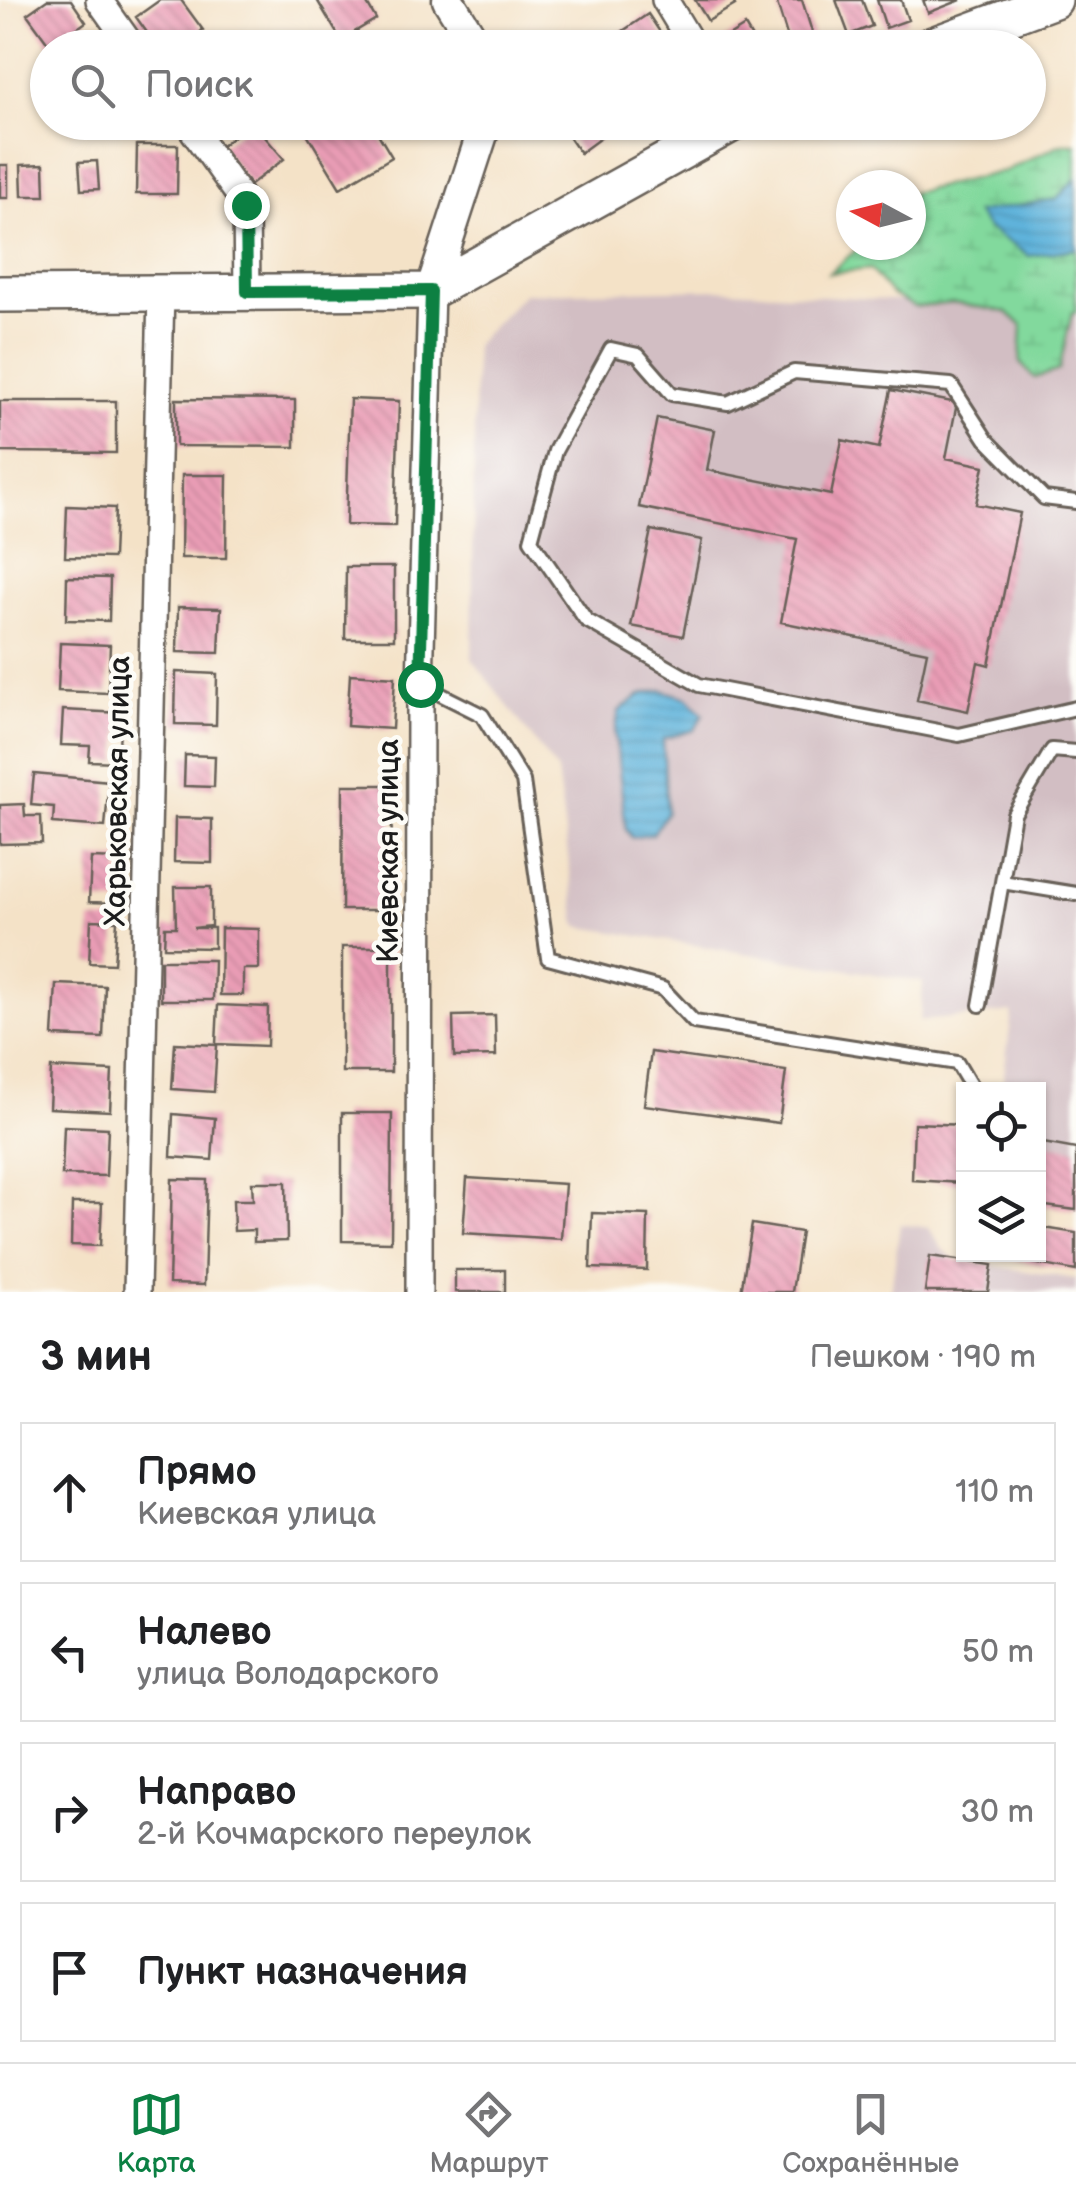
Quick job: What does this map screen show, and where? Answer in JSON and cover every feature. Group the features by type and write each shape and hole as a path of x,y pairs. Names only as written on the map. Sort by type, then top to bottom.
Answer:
{"main road":[{"path":"974,30 1040,6 1076,12"},
{"path":"0,294 431,291 704,140"}],"street":[{"path":"99,0 120,30"},
{"path":"448,0 467,30"},
{"path":"666,0 684,30"},
{"path":"199,140 246,205 247,292"},
{"path":"431,291 480,140"},
{"name":"Киевская улица","path":"419,1292 420,684 431,291"},
{"name":"Харьковская улица","path":"137,1292 162,292"}],"lane":[{"path":"1076,502 1044,498 986,439 951,385 794,372 728,403 672,394 638,355 611,349 555,451 532,540 586,620 699,684 959,735 1066,706 1076,708"},
{"path":"420,684 482,714 523,782 548,958 663,989 694,1022 957,1063 968,1082"},
{"path":"980,1005 1014,814 1052,750 1076,752"},
{"path":"1002,882 1076,894"}],"shaded area":[{"path":"717,289 1076,312 1076,1210 1046,1206 1046,1082 1003,1082 1012,1012 920,1021 923,982 577,926 557,771 472,659 475,345 524,293"},
{"path":"900,1224 929,1228 956,1262 1076,1279 1076,1292 891,1292"}],"green space":[{"path":"1061,144 1076,144 1076,179 1056,199 976,213 1028,256 1076,249 1076,312 1072,312 1059,370 1035,378 1020,363 1022,325 1006,312 954,303 915,307 891,294 870,269 829,273 844,260 926,260 926,189 1005,171"}],"water":[{"path":"1076,179 1076,249 1029,256 986,227 976,213 1056,199"},
{"path":"662,690 688,698 703,714 695,730 663,739 667,812 653,834 632,838 626,830 615,733 619,711 642,694"}],"building":[{"path":"47,0 71,0 86,22 75,30 39,30 27,14"},
{"path":"160,0 181,0 203,30 145,30 136,17"},
{"path":"317,0 365,0 376,19 358,30 335,30"},
{"path":"695,0 732,0 735,5 708,21"},
{"path":"776,0 802,0 811,30 785,30"},
{"path":"836,0 862,0 872,26 847,30"},
{"path":"877,0 901,0 908,20 886,28"},
{"path":"923,0 961,0 928,13"},
{"path":"648,14 659,30 624,30"},
{"path":"229,140 268,140 284,159 250,185 221,146"},
{"path":"311,140 382,140 392,157 340,188"},
{"path":"571,140 598,140 580,153"},
{"path":"137,145 178,145 177,194 136,194"},
{"path":"97,161 99,189 81,190 79,162"},
{"path":"44,164 45,196 22,196 21,165"},
{"path":"0,165 8,165 8,198 0,198"},
{"path":"891,390 957,403 946,458 984,466 976,504 1020,513 989,665 978,662 968,711 917,700 927,652 781,622 797,539 639,507 657,418 715,430 707,470 831,495 842,440 879,448"},
{"path":"176,399 295,400 295,447 176,446"},
{"path":"350,399 399,401 395,526 346,525"},
{"path":"0,401 116,401 116,453 0,452"},
{"path":"182,475 227,475 226,558 181,558"},
{"path":"67,506 115,508 113,558 65,557"},
{"path":"651,530 702,540 683,636 631,626"},
{"path":"346,567 394,567 394,639 345,639"},
{"path":"67,577 110,578 109,621 66,620"},
{"path":"178,607 221,608 219,653 177,652"},
{"path":"60,643 110,645 108,693 58,691"},
{"path":"176,672 217,674 216,725 175,724"},
{"path":"350,674 395,677 392,729 347,726"},
{"path":"63,710 121,713 118,762 89,761 90,746 61,745"},
{"path":"185,755 215,756 214,787 184,786"},
{"path":"34,774 109,781 105,827 53,823 54,807 31,805"},
{"path":"343,785 392,785 391,910 342,910"},
{"path":"24,804 25,816 41,816 42,843 0,844 0,805"},
{"path":"175,818 212,819 212,863 174,862"},
{"path":"91,858 120,859 119,903 89,902"},
{"path":"175,887 211,887 211,926 193,928 214,928 214,948 164,947 165,927 176,927"},
{"path":"91,920 117,921 114,964 89,963"},
{"path":"221,928 259,929 259,969 243,969 243,995 220,995"},
{"path":"342,947 391,947 391,1072 342,1072"},
{"path":"161,960 214,960 213,1000 161,1000"},
{"path":"56,984 105,986 103,1038 53,1036"},
{"path":"218,1005 268,1007 267,1046 216,1044"},
{"path":"495,1015 496,1056 454,1057 453,1016"},
{"path":"175,1043 217,1045 214,1092 172,1089"},
{"path":"651,1052 786,1071 779,1123 644,1105"},
{"path":"51,1068 112,1071 110,1111 49,1108"},
{"path":"342,1113 392,1113 391,1242 342,1241"},
{"path":"173,1114 215,1118 212,1160 171,1157"},
{"path":"914,1123 956,1125 956,1183 912,1180"},
{"path":"64,1126 108,1128 106,1176 62,1175"},
{"path":"1046,1143 1076,1149 1076,1210 1046,1206"},
{"path":"467,1178 565,1184 561,1239 463,1233"},
{"path":"172,1179 207,1180 204,1285 169,1284"},
{"path":"252,1182 286,1182 287,1241 254,1242 254,1230 234,1231 233,1200 253,1200"},
{"path":"72,1203 102,1203 100,1246 71,1245"},
{"path":"592,1213 648,1215 647,1270 590,1268"},
{"path":"752,1224 801,1232 792,1292 741,1292"},
{"path":"1046,1228 1076,1233 1076,1271 1027,1262 1046,1262"},
{"path":"930,1256 992,1265 988,1292 925,1292"},
{"path":"455,1270 505,1270 505,1292 455,1292"}],"route":[{"path":"246,205 247,292 431,291 420,684"}]}
